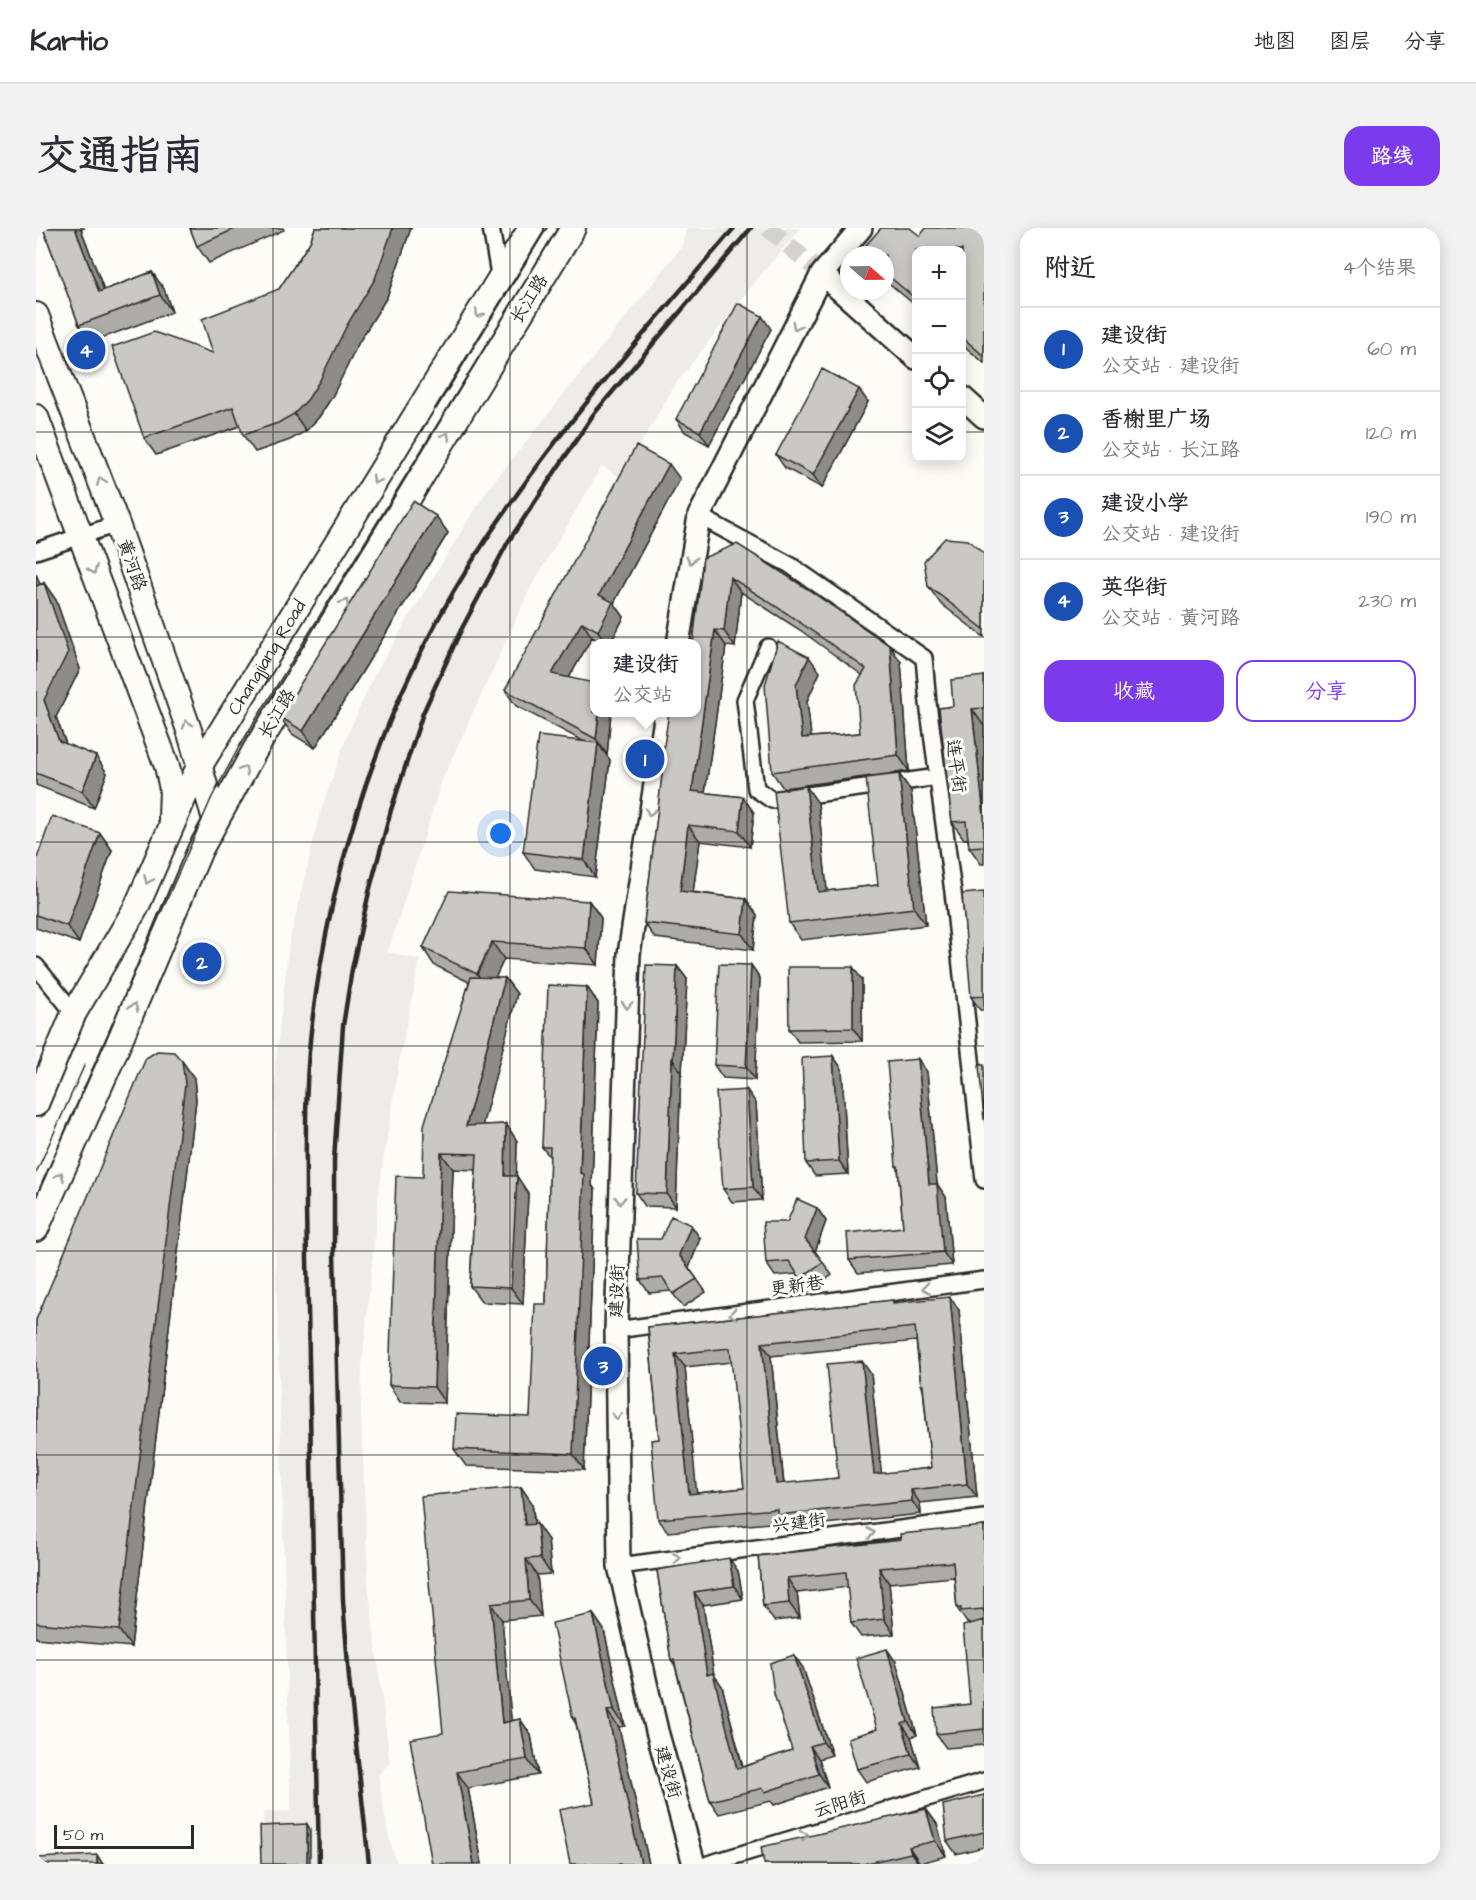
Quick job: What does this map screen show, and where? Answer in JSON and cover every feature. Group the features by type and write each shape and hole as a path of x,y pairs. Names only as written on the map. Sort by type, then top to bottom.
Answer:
{"main road":[{"name":"Changjiang Road","path":"36,1104 74,1013 136,908 199,767 531,228"},
{"name":"长江路","path":"36,1229 215,820 573,228"},
{"path":"679,639 699,516 822,274 861,228"},
{"path":"822,274 913,354"},
{"name":"黄河路","path":"36,315 117,524 186,722 215,820"},
{"path":"966,401 984,417"},
{"name":"黄河路","path":"36,417 167,766 172,789 171,826"},
{"name":"建设街","path":"665,717 629,954 616,1330 619,1566 657,1731 694,1864"}],"street":[{"path":"491,228 500,280"},
{"name":"连平街","path":"699,516 790,565 924,658 953,892 984,1180"},
{"path":"36,551 117,524"},
{"path":"768,647 745,700 756,789 772,800 938,777"},
{"path":"36,966 74,1013"},
{"name":"更新巷","path":"616,1330 984,1280"},
{"name":"兴建街","path":"619,1566 984,1518"},
{"name":"云阳街","path":"708,1864 984,1782"}],"shaded area":[{"path":"687,228 801,228 762,273 675,385 621,478 602,466 530,589 442,780 388,952 420,960 399,1061 379,1189 362,1366 361,1414 368,1583 390,1763 378,1775 389,1838 397,1864 265,1864 263,1812 291,1811 274,1196 275,1067 289,944 319,816 347,736 375,674 462,530 489,488 681,248"}],"building":[{"path":"43,228 75,228 99,292 152,272 160,295 79,325"},
{"path":"190,228 237,228 197,246"},
{"path":"315,228 393,228 375,279 347,325 308,399 294,414 278,423 243,435 233,407 144,438 112,347 154,332 213,353 202,319 279,289 310,242"},
{"path":"881,228 910,228 920,236 926,228 984,228 984,356 966,340 966,246 912,246 912,296 894,281 894,246 865,246"},
{"path":"738,303 762,316 700,432 676,419"},
{"path":"822,369 859,389 813,475 776,455"},
{"path":"636,446 669,464 599,595 613,602 598,631 582,622 552,674 590,682 590,717 598,717 596,739 505,690"},
{"path":"413,501 436,516 303,731 280,717"},
{"path":"945,538 968,540 984,554 984,629 928,586 924,561"},
{"path":"737,544 890,646 898,755 772,772 765,685 778,641 809,657 796,685 802,738 860,733 856,685 866,669 788,614 730,577 724,631 715,630 692,791 743,797 739,831 688,825 680,891 746,899 742,934 644,923 668,717 701,717 701,639 693,639 703,558"},
{"path":"44,583 68,652 44,700 59,741 96,756 82,791 36,773 36,586"},
{"path":"984,676 984,708 972,709 984,816 984,846 969,847 966,821 952,822 939,708 953,706 951,680"},
{"path":"538,736 598,743 584,860 523,852"},
{"path":"899,774 914,908 789,923 774,791 806,786 818,892 878,885 866,778"},
{"path":"52,816 100,833 67,926 36,915 36,861"},
{"path":"449,891 589,901 586,948 492,942 477,974 423,948"},
{"path":"984,892 984,996 971,997 962,894"},
{"path":"719,964 751,965 746,1067 714,1065"},
{"path":"646,965 677,966 667,1194 636,1193"},
{"path":"788,967 853,967 853,1028 789,1029"},
{"path":"471,977 505,978 466,1126 506,1124 505,1176 517,1176 511,1288 470,1286 477,1154 441,1153 434,1387 389,1385 396,1176 423,1177 424,1125"},
{"path":"548,985 587,987 580,1173 584,1174 573,1454 454,1449 456,1414 530,1417 535,1304 546,1304 550,1147 542,1147"},
{"path":"157,1051 174,1052 182,1061 185,1084 119,1630 36,1623 36,1320 146,1058"},
{"path":"833,1056 839,1161 806,1163 802,1058"},
{"path":"918,1059 929,1184 937,1184 943,1252 849,1260 847,1233 903,1227 887,1062"},
{"path":"979,1065 984,1065 984,1120"},
{"path":"747,1090 753,1187 723,1189 716,1092"},
{"path":"797,1199 817,1208 805,1239 823,1262 800,1278 789,1261 766,1263 763,1222 787,1222"},
{"path":"671,1216 691,1225 679,1255 697,1279 673,1294 663,1278 640,1280 637,1239 661,1239"},
{"path":"950,1297 967,1484 911,1490 912,1501 777,1515 777,1509 658,1519 651,1440 659,1439 648,1327 893,1300 893,1303","holes":["915,1327 931,1468 874,1474 862,1361 827,1364 838,1478 776,1484 762,1343","730,1348 744,1488 689,1494 675,1354"]},
{"path":"521,1487 525,1525 537,1524 540,1558 526,1559 529,1600 491,1604 502,1723 520,1719 527,1759 457,1772 474,1864 432,1864 410,1739 443,1733 421,1496"},
{"path":"984,1526 984,1612 983,1609 961,1611 961,1608 957,1608 953,1562 879,1568 884,1619 851,1623 846,1572 787,1578 789,1603 763,1606 758,1556 901,1540 900,1534"},
{"path":"729,1558 734,1586 694,1592 707,1675 713,1673 737,1769 792,1750 774,1694 770,1663 794,1655 823,1742 810,1746 819,1774 765,1792 763,1788 710,1801 674,1660 671,1660 657,1570"},
{"path":"593,1614 614,1710 607,1711 641,1864 570,1864 559,1810 594,1803 552,1623"},
{"path":"984,1620 984,1729 936,1734 934,1708 970,1704 963,1626"},
{"path":"887,1649 908,1722 902,1724 911,1754 857,1769 848,1738 877,1729 856,1658"},
{"path":"984,1795 984,1832 947,1841 943,1805"},
{"path":"926,1809 935,1841 909,1847 911,1853 863,1864 764,1864 761,1847"},
{"path":"307,1824 307,1864 261,1864 260,1826"},
{"path":"97,1855 97,1864 36,1864 36,1858"}],"tunnel":[{"path":"768,228 822,274"}],"tram line":[{"path":"436,409 547,228"},
{"path":"36,1197 212,797 239,747 558,228"},
{"path":"36,1173 85,1064"}],"railway":[{"path":"319,1864 306,1112 313,1015 330,914 357,812 393,714 437,621 468,568 502,516 575,417 734,228"},
{"path":"369,1864 343,1601 334,1252 334,1160 343,1026 352,969 369,892 391,810 423,713 461,630 508,542 593,415 751,228"}],"place":[{"name":"英华街","path":"86,350"},
{"name":"建设街","path":"645,759"},
{"name":"香榭里广场","path":"202,962"},
{"name":"建设小学","path":"603,1366"}]}
